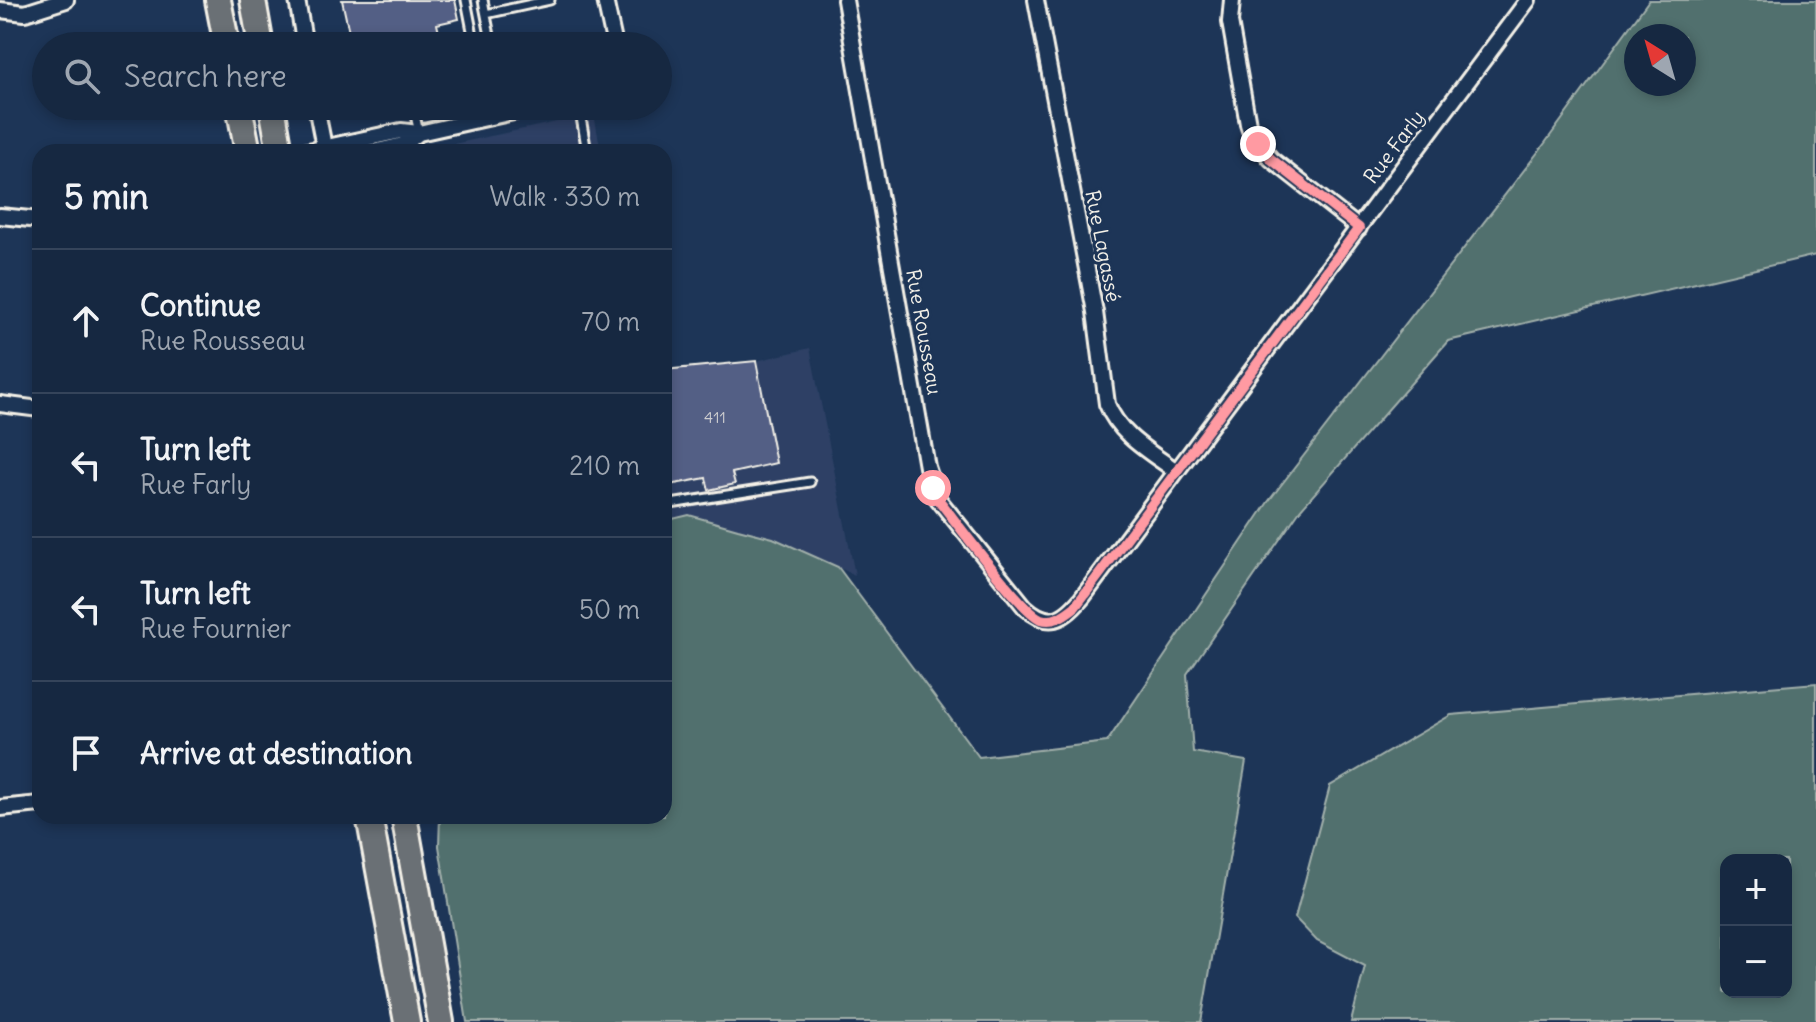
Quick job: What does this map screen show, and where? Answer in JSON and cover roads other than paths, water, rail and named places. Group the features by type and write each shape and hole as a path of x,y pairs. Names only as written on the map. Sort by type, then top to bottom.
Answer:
{"main road":[{"path":"218,0 224,32"},
{"path":"253,0 259,32"},
{"path":"242,120 246,144"},
{"path":"274,120 279,144"},
{"path":"370,824 407,1022"},
{"path":"405,824 441,1022"}],"street":[{"path":"0,10 25,13 66,0"},
{"path":"297,0 303,32"},
{"path":"605,0 612,32"},
{"name":"Rue Rousseau","path":"845,0 933,488 938,499 1025,607 1042,620 1056,620"},
{"name":"Rue Lagassé","path":"1036,0 1095,312 1107,404 1112,416 1126,432 1176,471"},
{"path":"1232,0 1230,22 1252,136 1271,159 1359,228"},
{"name":"Rue Farly","path":"1056,620 1082,598 1528,0"},
{"path":"319,120 324,144"},
{"path":"404,144 419,133 463,120"},
{"path":"349,144 401,131 419,133"},
{"path":"0,216 32,219"},
{"path":"0,404 32,408"},
{"path":"0,808 32,805"}],"lane":[{"path":"466,0 472,32"},
{"path":"483,0 489,32"},
{"path":"486,14 550,0"},
{"path":"416,120 419,133"},
{"path":"581,120 586,144"},
{"path":"672,504 810,482"}]}
